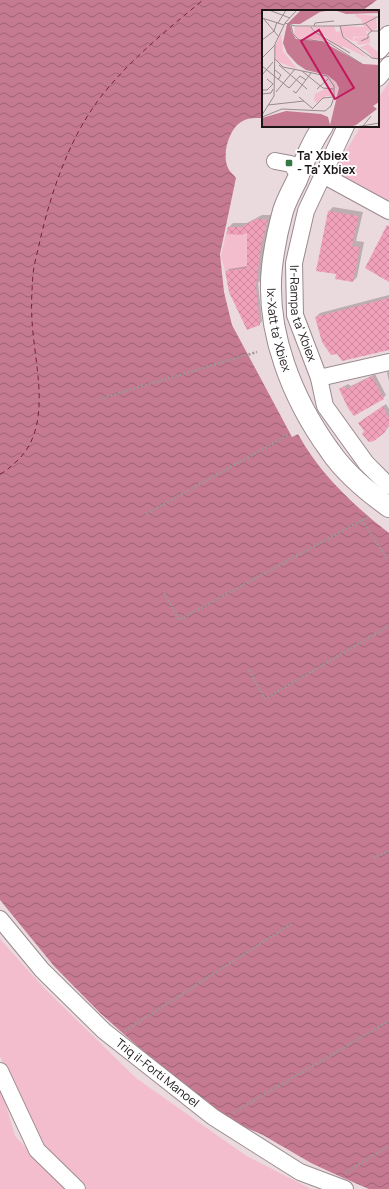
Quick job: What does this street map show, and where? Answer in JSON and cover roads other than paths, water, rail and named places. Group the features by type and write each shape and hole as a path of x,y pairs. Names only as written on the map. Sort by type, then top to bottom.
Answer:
{"main road":[{"path":"379,48 389,36"},
{"name":"Ix-Xatt ta' Xbiex","path":"322,127 314,139 284,210 272,268 272,302 275,329 289,378 308,415 330,452 353,477 389,507"}],"street":[{"path":"379,77 389,65"},
{"name":"Ir-Rampa ta' Xbiex","path":"346,127 306,212 294,263 295,315 319,378 325,406 366,463 389,486"},
{"path":"275,161 291,164 299,175"},
{"path":"323,175 389,211"},
{"path":"319,378 389,362"},
{"name":"Triq il-Forti Manoel","path":"0,919 42,970 104,1031 212,1117 300,1172 342,1183"},
{"path":"0,1071 37,1150 77,1189"}],"water":[{"path":"0,0 377,0 363,10 262,10 262,118 244,120 236,126 229,137 226,151 227,165 229,170 236,178 220,254 224,292 232,325 292,437 298,434 316,462 338,488 363,512 389,533 389,1189 369,1189 311,1163 263,1135 224,1118 161,1067 100,1013 54,966 0,900"}],"place":[{"name":"Ta' Xbiex - Ta' Xbiex","path":"289,163"}]}
